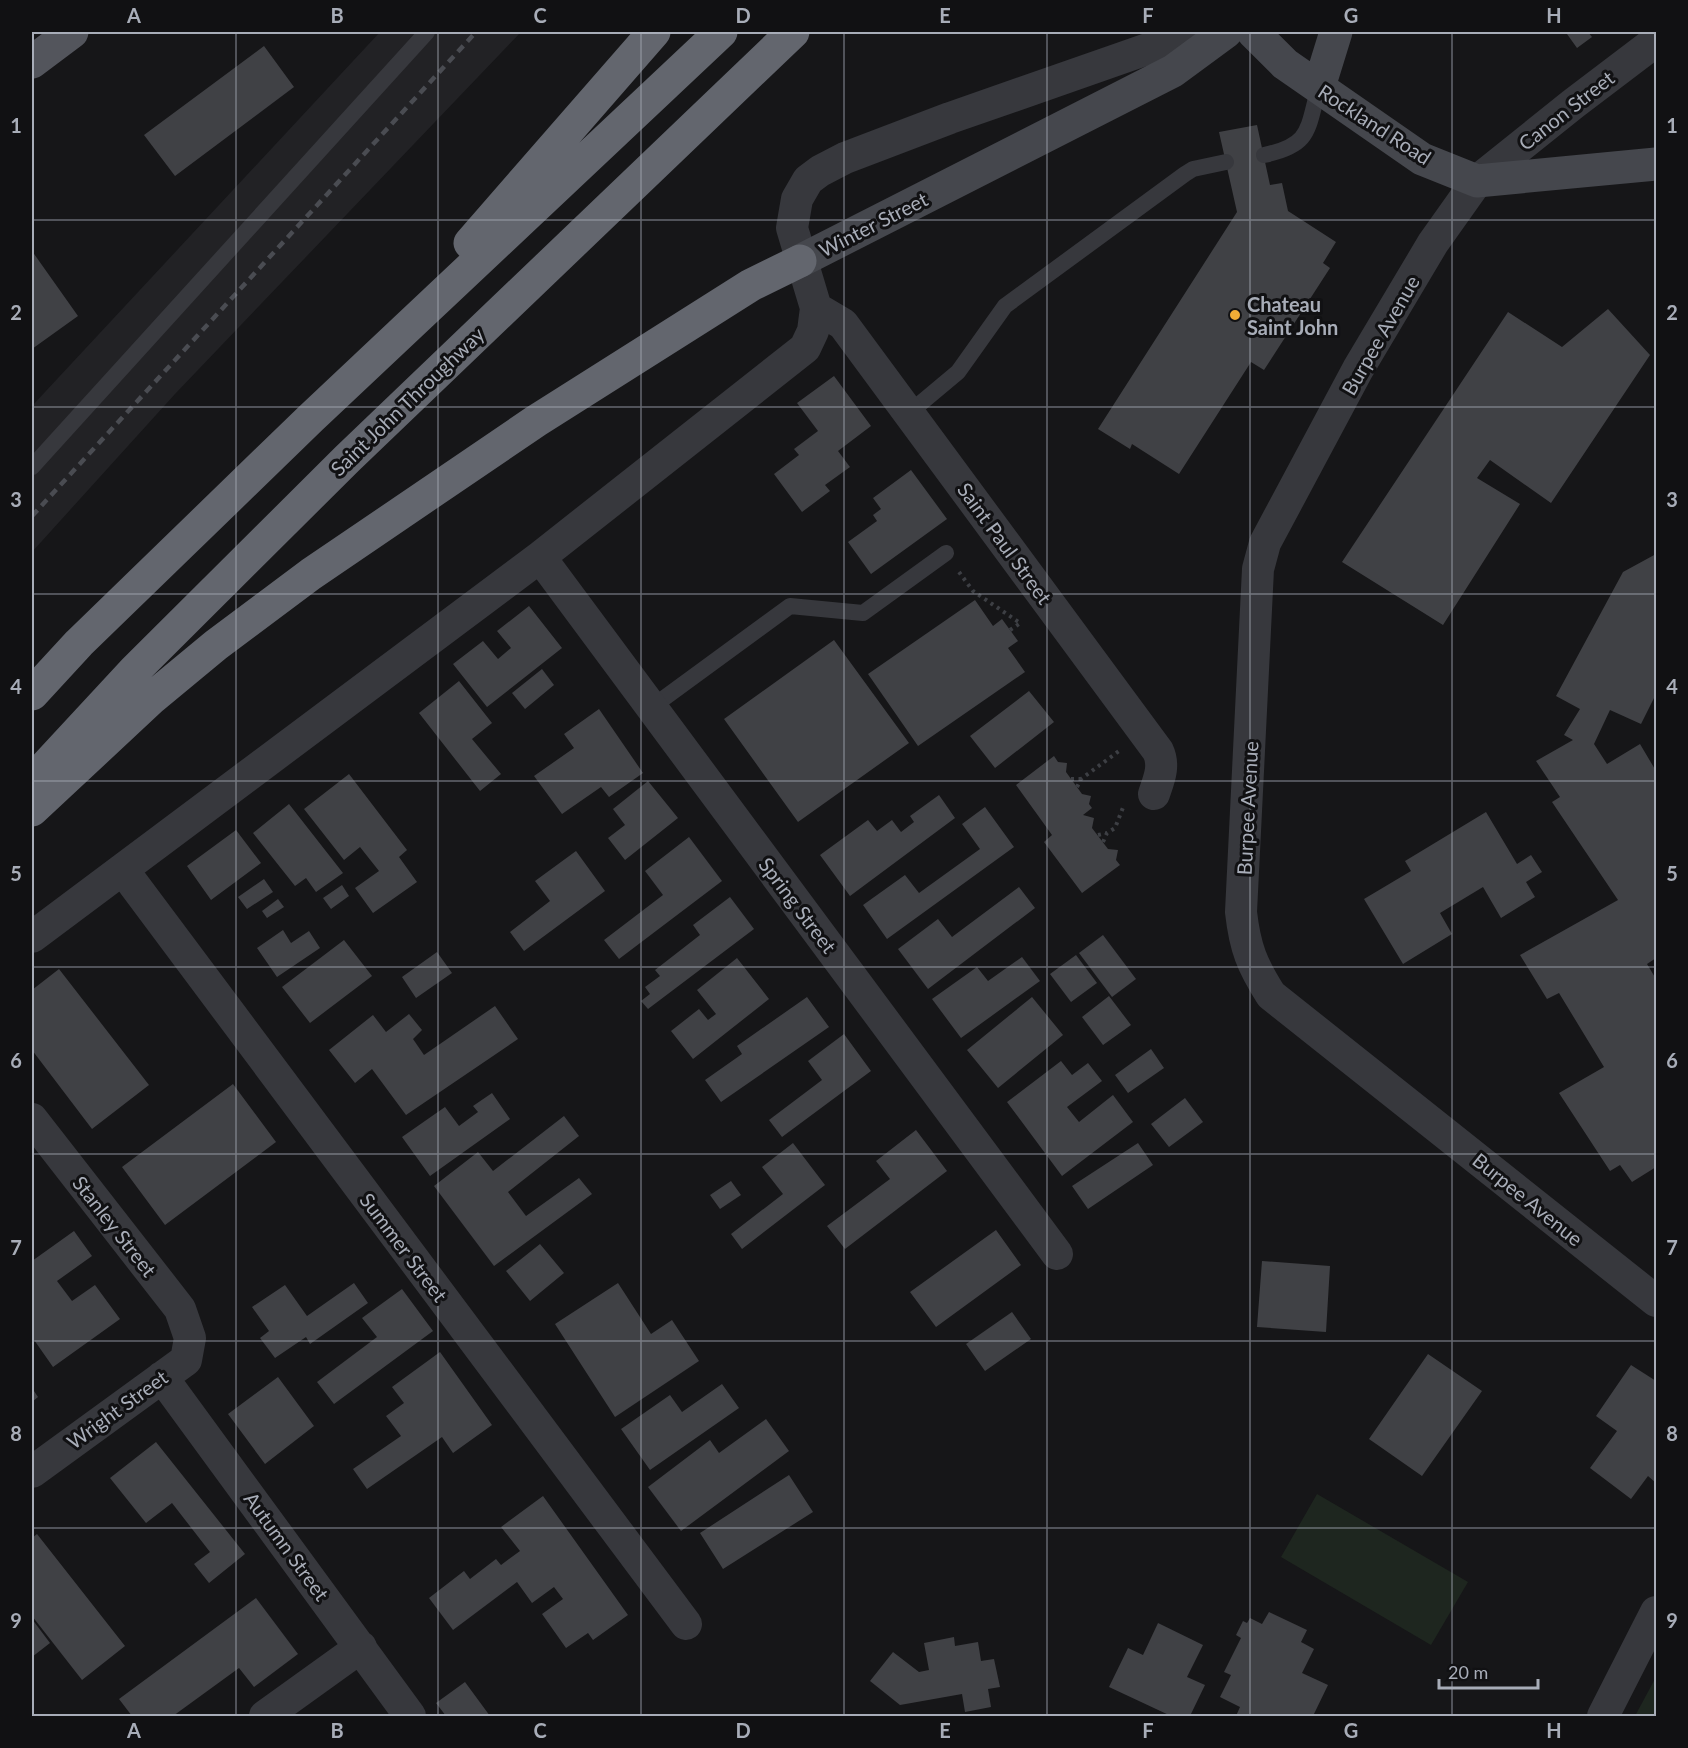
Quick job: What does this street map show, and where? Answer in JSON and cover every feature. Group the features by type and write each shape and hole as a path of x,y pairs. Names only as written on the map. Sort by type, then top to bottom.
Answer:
{"highway":[{"path":"311,418 447,269 654,32"},
{"path":"32,694 79,643 311,418 722,32"},
{"name":"Saint John Throughway","path":"32,781 134,670 347,459 793,32"},
{"path":"32,810 152,698 216,645 311,574 536,421 751,285 800,261"}],"main road":[{"path":"32,62 72,32"},
{"name":"Winter Street","path":"800,261 1173,71 1226,32"},
{"name":"Rockland Road","path":"1252,32 1285,64 1422,159 1477,181 1656,164"},
{"path":"1319,87 1336,32"}],"street":[{"name":"Winter Street","path":"800,261 792,228 794,210 801,189 820,171 845,158 950,118 1196,32"},
{"name":"Canon Street","path":"1477,181 1564,110 1656,41"},
{"name":"Burpee Avenue","path":"1477,181 1433,243 1358,369 1265,543 1258,569 1241,912 1244,939 1255,969 1271,995 1656,1301"},
{"path":"32,937 540,556 806,348 813,331 816,308 800,261"},
{"name":"Saint Paul Street","path":"816,308 843,324 1158,751 1162,763 1160,778 1154,794"},
{"name":"Spring Street","path":"540,556 1057,1254"},
{"name":"Summer Street","path":"123,870 686,1624"},
{"name":"Stanley Street","path":"32,1119 180,1309 190,1338"},
{"name":"Wright Street","path":"32,1472 186,1360 190,1338"},
{"name":"Autumn Street","path":"162,1377 410,1716"},
{"path":"1603,1716 1656,1612"},
{"path":"265,1716 361,1647"}],"lane":[{"path":"32,467 427,32"},
{"path":"1264,155 1296,144 1305,134 1319,87"},
{"path":"909,413 958,372 1005,306 1185,174 1193,169 1226,162"},
{"path":"652,707 790,606 863,613 946,553"}],"path":[{"path":"946,553 973,591 1020,623"},
{"path":"1077,787 1082,779 1144,732"},
{"path":"1071,779 1082,779"},
{"path":"1098,835 1107,833"}],"shaded area":[{"path":"380,32 521,32 175,394 32,552 32,406"},
{"path":"1317,1494 1468,1582 1431,1645 1281,1557"},
{"path":"1656,1677 1656,1716 1635,1716"}],"building":[{"path":"1588,32 1592,37 1577,48 1567,34"},
{"path":"264,46 294,87 175,176 144,135"},
{"name":"Chateau Saint John","path":"1257,125 1270,185 1282,183 1288,211 1336,242 1323,263 1330,268 1264,370 1251,362 1179,474 1132,444 1130,449 1098,429 1237,212 1219,132"},
{"path":"32,251 78,316 32,349"},
{"path":"1608,309 1650,355 1551,503 1490,460 1477,478 1520,504 1443,625 1342,562 1508,312 1562,347"},
{"path":"834,376 871,426 838,451 850,467 825,485 830,491 802,512 774,474 799,455 794,449 818,431 797,403"},
{"path":"911,470 947,519 871,574 848,542 877,521 873,515 881,509 873,498"},
{"path":"1656,554 1656,694 1641,724 1610,710 1594,744 1607,764 1640,744 1656,771 1656,958 1647,964 1656,979 1656,1167 1632,1182 1620,1165 1610,1171 1559,1093 1604,1067 1559,993 1547,999 1520,955 1618,900 1552,802 1560,797 1536,761 1573,740 1564,735 1580,709 1556,696 1623,572"},
{"path":"975,600 993,626 1002,619 1018,641 1008,648 1025,672 918,746 868,674"},
{"path":"529,606 562,648 487,707 453,664 483,641 498,659 511,648 497,631"},
{"path":"834,640 909,743 798,822 724,719"},
{"path":"542,669 554,685 525,709 512,693"},
{"path":"459,681 492,723 472,739 501,774 480,791 419,713"},
{"path":"1029,691 1054,722 995,768 970,736"},
{"path":"599,709 643,773 609,797 601,787 562,814 534,776 574,748 564,734"},
{"path":"1054,756 1058,762 1067,763 1066,772 1082,794 1091,796 1089,804 1092,808 1083,815 1094,818 1092,828 1108,849 1118,850 1116,860 1120,865 1082,893 1044,842 1052,835 1016,785"},
{"path":"349,774 407,850 399,857 417,882 373,913 355,888 379,871 360,847 344,860 304,809"},
{"path":"648,781 678,818 625,860 608,838 625,825 613,809"},
{"path":"939,795 955,818 850,896 820,855 868,820 877,831 892,820 901,832 914,822 910,816"},
{"path":"289,804 343,873 316,892 306,878 295,886 253,833"},
{"path":"985,807 1014,847 887,939 863,905 905,875 919,893 980,849 962,824"},
{"path":"1486,812 1517,864 1531,855 1542,872 1526,882 1535,897 1501,918 1483,887 1440,913 1452,934 1403,964 1364,899 1411,871 1405,861"},
{"path":"236,830 261,863 211,900 187,866"},
{"path":"689,837 722,881 619,959 604,940 663,895 645,871"},
{"path":"576,851 605,891 524,951 510,932 550,901 535,881"},
{"path":"264,879 273,892 247,909 238,897"},
{"path":"342,885 349,896 331,909 323,898"},
{"path":"1019,887 1035,908 928,989 898,949 938,919 952,937"},
{"path":"730,897 754,929 648,1009 641,1001 650,994 645,987 660,976 655,970 700,935 693,925"},
{"path":"278,899 284,907 267,918 262,911"},
{"path":"283,930 291,943 309,931 320,948 277,977 257,948"},
{"path":"1103,935 1136,979 1112,997 1079,953"},
{"path":"344,940 372,976 310,1023 282,987"},
{"path":"437,952 452,973 416,998 402,977"},
{"path":"1076,955 1097,983 1071,1002 1050,974"},
{"path":"1022,957 1040,981 961,1038 932,999 977,967 988,981"},
{"path":"737,958 769,999 693,1059 671,1031 699,1009 708,1020 716,1014 697,990"},
{"path":"59,969 149,1085 92,1129 32,1050 32,990"},
{"path":"1109,996 1131,1025 1103,1045 1082,1017"},
{"path":"807,997 829,1027 721,1102 705,1080 742,1054 737,1046"},
{"path":"1032,997 1063,1035 998,1088 967,1050"},
{"path":"495,1006 518,1039 406,1115 372,1069 355,1083 329,1050 373,1015 386,1032 409,1014 422,1030 413,1039 424,1055"},
{"path":"844,1034 871,1071 782,1137 769,1120 822,1080 808,1061"},
{"path":"1151,1049 1164,1068 1128,1093 1115,1075"},
{"path":"1061,1061 1072,1075 1088,1063 1102,1081 1067,1107 1079,1122 1113,1095 1133,1122 1062,1176 1007,1102"},
{"path":"233,1084 276,1142 165,1225 122,1167"},
{"path":"492,1093 510,1119 430,1176 402,1137 445,1107 459,1126 478,1112 473,1106"},
{"path":"1185,1098 1203,1122 1169,1147 1151,1124"},
{"path":"564,1116 579,1136 508,1192 526,1216 579,1178 592,1194 494,1266 434,1186 478,1152 493,1171"},
{"path":"916,1130 947,1171 845,1249 827,1226 890,1179 876,1161"},
{"path":"793,1143 825,1185 742,1249 731,1234 783,1194 762,1167"},
{"path":"1138,1143 1153,1165 1088,1209 1072,1186"},
{"path":"731,1181 741,1195 720,1209 710,1195"},
{"path":"996,1230 1021,1265 936,1327 910,1292"},
{"path":"74,1231 92,1256 57,1281 72,1301 95,1285 120,1319 53,1367 32,1337 32,1300 34,1298 32,1261"},
{"path":"540,1244 564,1273 530,1301 506,1271"},
{"path":"1262,1261 1330,1266 1326,1332 1257,1327"},
{"path":"354,1283 368,1303 310,1344 306,1337 275,1358 260,1338 269,1331 252,1307 285,1285 307,1316"},
{"path":"618,1283 651,1334 672,1320 699,1361 615,1417 555,1324"},
{"path":"402,1289 433,1331 334,1404 317,1382 377,1337 362,1318"},
{"path":"1012,1312 1031,1339 985,1371 966,1344"},
{"path":"440,1352 492,1425 453,1453 442,1437 367,1489 353,1469 401,1436 386,1416 404,1403 392,1387"},
{"path":"1428,1354 1482,1391 1422,1476 1369,1439"},
{"path":"1631,1365 1656,1381 1656,1483 1648,1476 1631,1499 1590,1468 1617,1431 1596,1416"},
{"path":"278,1377 314,1426 265,1464 228,1414"},
{"path":"722,1384 739,1408 650,1470 621,1429 670,1395 682,1412"},
{"path":"32,1388 38,1397 32,1402"},
{"path":"766,1419 789,1451 681,1531 648,1487 710,1440 719,1453"},
{"path":"156,1442 245,1554 209,1583 194,1564 210,1552 172,1503 146,1523 110,1478"},
{"path":"789,1475 813,1512 723,1569 700,1533"},
{"path":"543,1496 628,1615 593,1640 588,1633 566,1648 542,1614 563,1599 554,1587 532,1603 517,1582 453,1630 429,1598 464,1571 470,1579 496,1559 501,1565 520,1551 501,1527"},
{"path":"37,1534 125,1646 82,1680 32,1616 32,1538"},
{"path":"256,1598 298,1654 254,1687 239,1668 173,1716 132,1716 119,1699"},
{"path":"1269,1612 1307,1630 1301,1642 1314,1649 1302,1673 1328,1685 1313,1716 1236,1716 1240,1707 1220,1697 1231,1675 1224,1672 1241,1638 1236,1635 1243,1621 1247,1623 1250,1618 1262,1624"},
{"path":"32,1619 50,1643 32,1657"},
{"path":"1158,1623 1203,1645 1187,1677 1205,1685 1190,1716 1171,1716 1109,1687 1128,1648 1143,1655"},
{"path":"954,1637 955,1646 978,1642 981,1661 994,1659 1000,1687 988,1689 991,1707 965,1712 962,1694 900,1705 870,1681 893,1652 919,1672 929,1670 924,1643"},
{"path":"465,1682 490,1716 446,1716 436,1703"}],"railway":[{"path":"32,516 476,32"}],"place":[{"name":"Chateau Saint John","path":"1235,315"}]}
